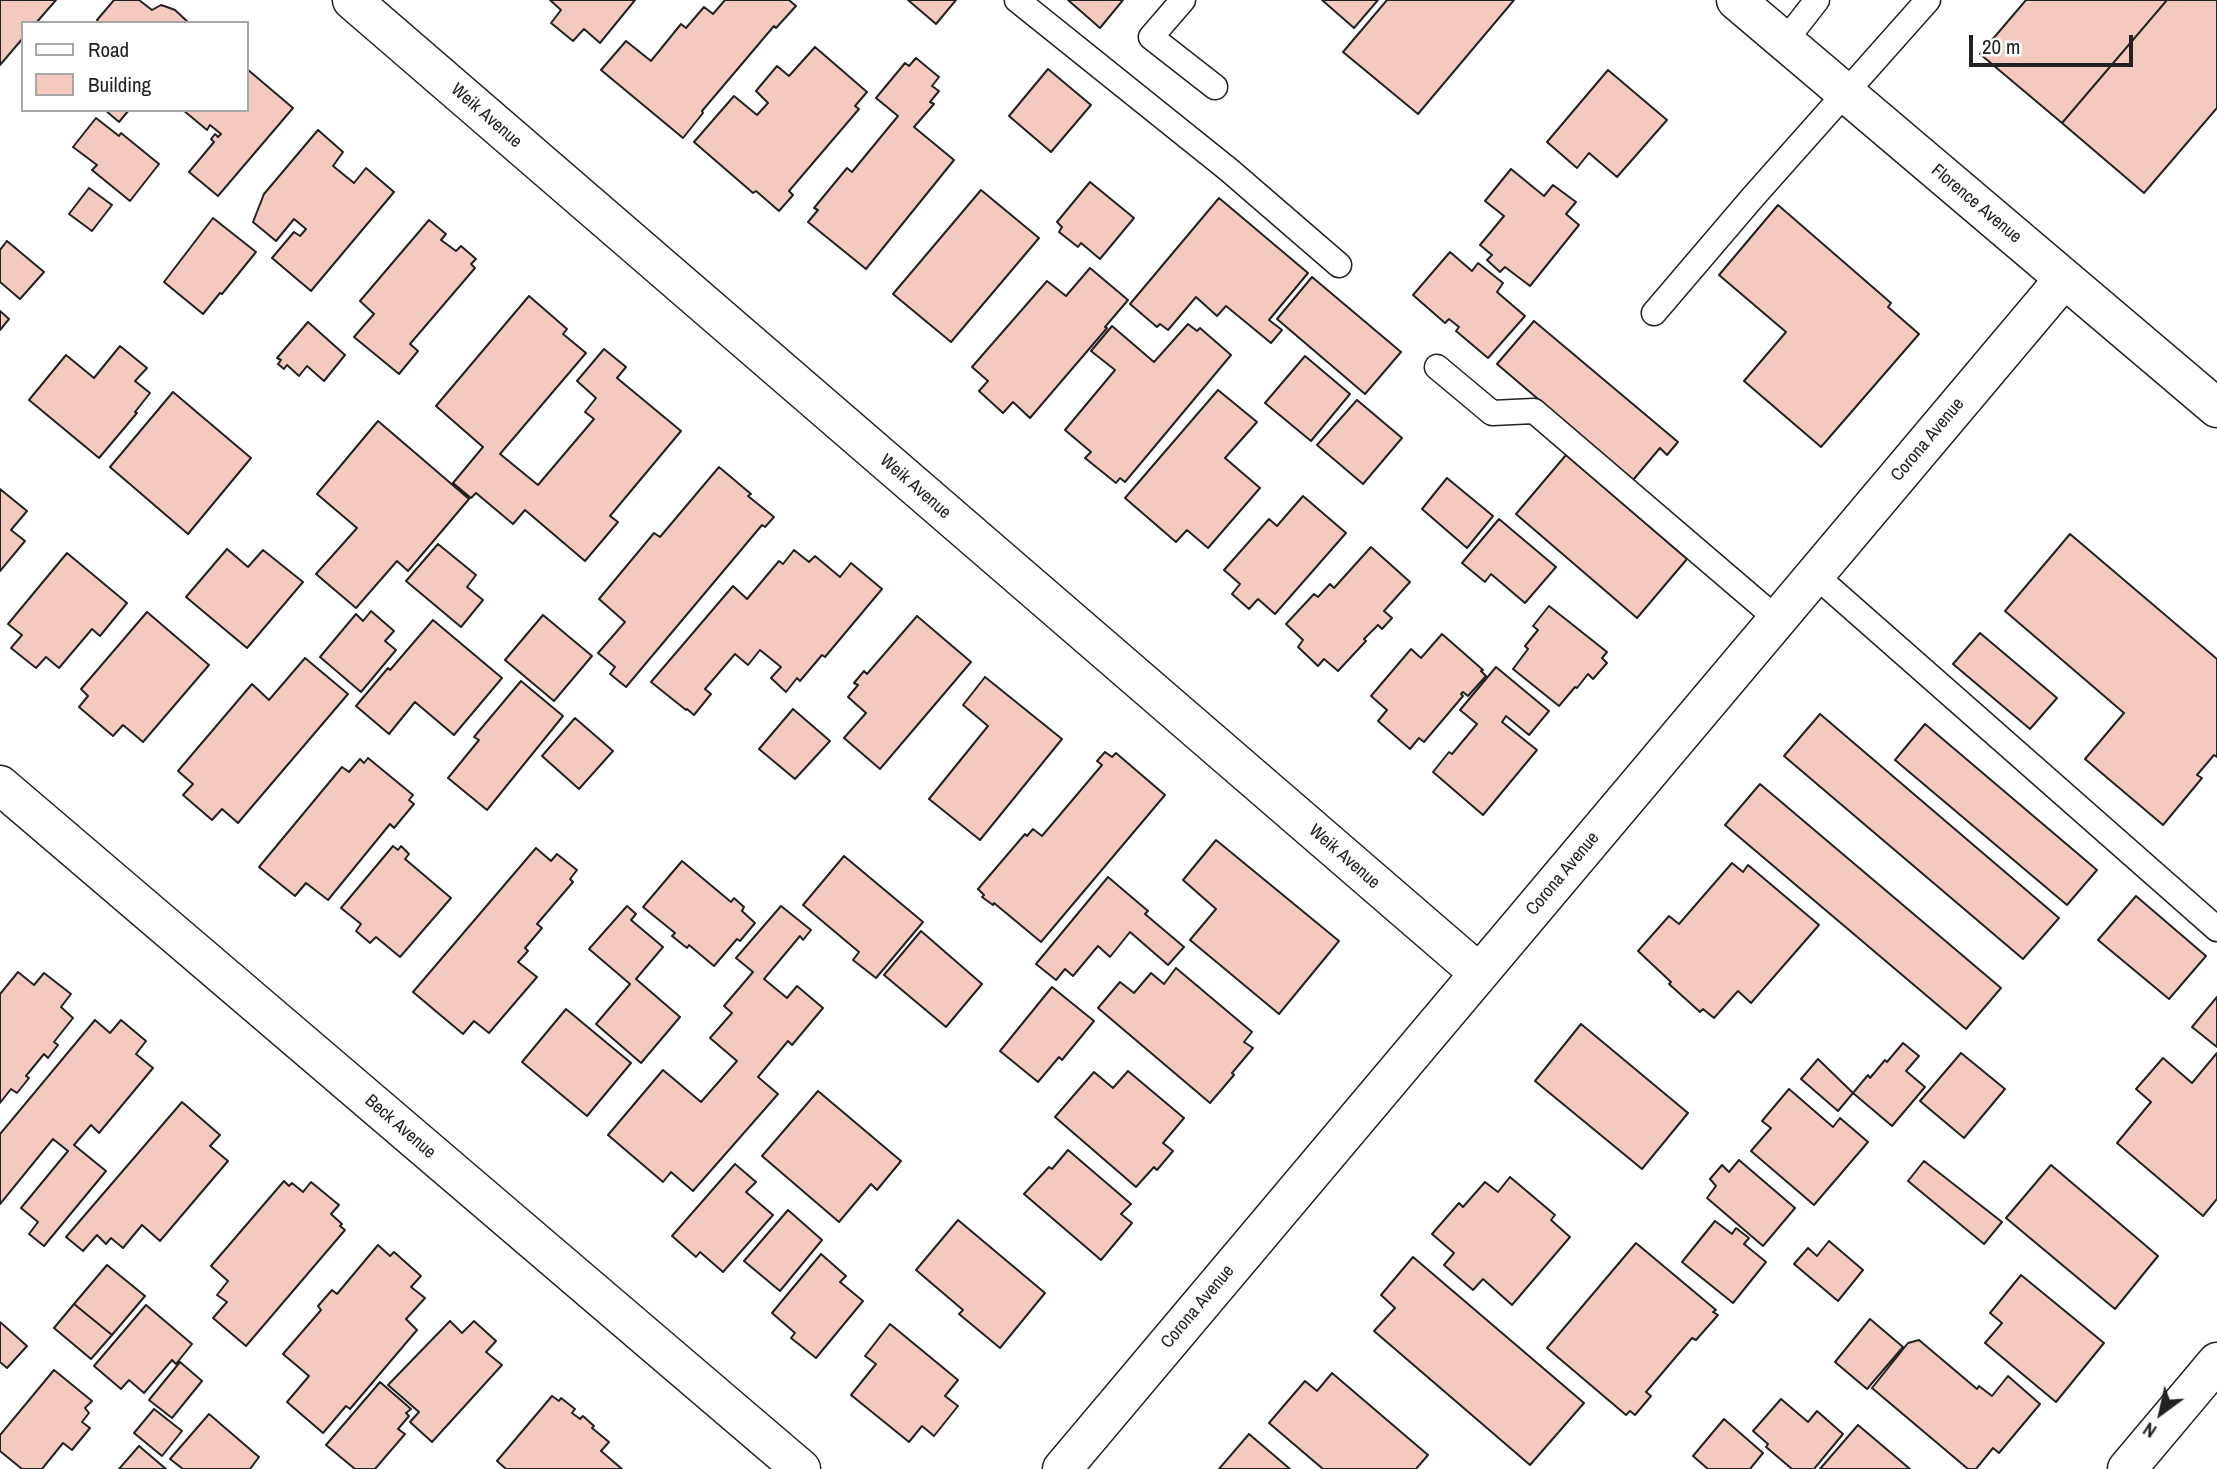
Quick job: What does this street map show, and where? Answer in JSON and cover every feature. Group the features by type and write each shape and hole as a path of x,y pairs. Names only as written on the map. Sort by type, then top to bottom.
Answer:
{"street":[{"name":"Weik Avenue","path":"352,0 1479,973"},
{"name":"Florence Avenue","path":"1736,0 2217,408"},
{"name":"Corona Avenue","path":"1062,1469 2064,279"},
{"name":"Beck Avenue","path":"0,785 801,1469"},
{"path":"2127,1469 2217,1362"}],"lane":[{"path":"1017,0 1229,170 1339,265"},
{"path":"1183,0 1151,37 1215,87"},
{"path":"1785,41 1817,0"},
{"path":"1654,313 1928,0"},
{"path":"1437,368 1492,413 1534,411 1777,619"},
{"path":"1815,575 2217,929"}],"building":[{"path":"0,0 56,0 38,21 21,21 21,40 0,65"},
{"path":"114,0 139,0 152,10 161,5 175,10 187,21 98,21"},
{"path":"550,0 635,0 600,43 584,29 573,41 551,23 561,10"},
{"path":"725,0 789,0 796,6 776,28 774,26 702,111 683,138 601,70 626,41 651,61 681,24 686,28 704,7 713,14"},
{"path":"908,0 956,0 936,24"},
{"path":"1068,0 1123,0 1100,28"},
{"path":"1322,0 1378,0 1354,28"},
{"path":"1387,0 1514,0 1418,114 1343,52"},
{"path":"2026,0 2167,0 2062,123 1980,54"},
{"path":"2167,0 2217,0 2217,108 2144,193 2062,123"},
{"path":"815,47 867,92 855,106 859,109 789,191 793,195 779,211 756,191 753,193 694,142 734,96 757,115 768,103 756,91 777,66 789,76"},
{"path":"916,58 939,77 932,86 939,91 930,102 934,104 914,127 954,160 866,269 808,222 818,210 814,208 847,168 852,172 898,116 876,98 905,63 909,66"},
{"path":"1048,69 1091,105 1051,152 1009,116"},
{"path":"248,70 293,108 218,196 189,172 214,142 211,139 215,134 218,137 221,134 210,125 207,130 185,112 248,112"},
{"path":"1608,70 1667,120 1617,177 1589,153 1577,168 1547,142"},
{"path":"107,112 127,112 119,122"},
{"path":"96,118 119,136 121,133 159,164 130,201 92,170 97,165 73,147"},
{"path":"318,130 343,152 333,166 354,183 366,168 394,192 311,291 272,258 294,232 300,236 306,229 294,219 276,241 253,222 264,194"},
{"path":"1511,169 1544,196 1553,185 1576,202 1566,214 1579,225 1530,286 1505,267 1500,272 1487,260 1492,255 1480,245 1504,216 1485,201"},
{"path":"1090,182 1134,218 1100,259 1081,243 1078,247 1059,232 1062,227 1057,222"},
{"path":"89,188 112,205 92,231 69,214"},
{"path":"981,190 1039,238 951,342 893,294"},
{"path":"1219,198 1308,273 1269,320 1282,330 1271,343 1226,306 1217,316 1196,297 1168,330 1160,324 1157,327 1130,304"},
{"path":"1778,205 1891,303 1888,307 1919,334 1821,447 1744,381 1786,332 1719,275"},
{"path":"213,218 256,252 203,314 164,282"},
{"path":"429,220 446,234 441,240 456,251 461,246 476,259 471,264 475,268 410,344 418,351 399,374 354,337 374,314 360,301"},
{"path":"7,241 44,272 20,299 0,282 0,250"},
{"path":"1450,252 1472,271 1478,263 1503,283 1497,292 1525,316 1488,358 1456,331 1459,327 1449,319 1445,323 1413,295"},
{"path":"1090,268 1128,300 1030,418 1013,402 1003,413 979,391 988,381 972,367 1047,281 1066,296"},
{"path":"1312,277 1401,352 1365,394 1277,319"},
{"path":"529,296 567,329 563,334 586,353 500,454 538,485 594,419 585,412 596,398 577,381 604,349 626,367 617,378 681,431 610,516 618,522 585,561 525,510 513,524 476,493 471,498 453,483 483,447 436,406"},
{"path":"0,311 9,319 0,330"},
{"path":"1534,321 1678,442 1667,455 1660,448 1633,480 1497,364"},
{"path":"308,322 345,355 324,381 307,366 299,376 287,365 284,369 278,364 281,360 277,358"},
{"path":"1188,324 1197,331 1200,328 1231,355 1125,482 1120,478 1116,483 1085,458 1091,452 1065,430 1115,370 1091,351 1112,326 1154,362"},
{"path":"120,346 147,368 135,381 150,393 135,412 137,413 99,458 29,400 66,355 94,378"},
{"path":"1305,356 1350,394 1311,441 1265,403"},
{"path":"1218,390 1257,422 1225,458 1260,488 1208,548 1187,530 1176,542 1125,498"},
{"path":"173,392 251,458 188,534 110,467"},
{"path":"1357,400 1402,438 1363,484 1317,445"},
{"path":"378,421 469,499 408,571 397,561 356,608 316,574 357,528 317,494"},
{"path":"1566,455 1687,559 1637,618 1516,514"},
{"path":"719,467 774,517 765,527 762,525 626,687 610,674 615,667 598,653 625,622 599,599 654,533 660,537"},
{"path":"1447,478 1493,516 1467,548 1422,509"},
{"path":"0,489 27,511 11,530 25,541 0,571"},
{"path":"1303,496 1346,533 1275,614 1258,599 1249,609 1232,594 1240,584 1224,570 1269,519 1277,526"},
{"path":"1499,519 1556,567 1525,603 1491,574 1485,582 1462,563"},
{"path":"2070,534 2217,659 2217,757 2214,755 2197,775 2202,778 2163,825 2085,759 2124,713 2005,611"},
{"path":"438,544 476,575 467,587 483,600 461,627 406,581"},
{"path":"1371,547 1410,582 1384,611 1392,618 1382,629 1378,625 1338,671 1324,659 1318,666 1298,647 1303,640 1286,624 1314,594 1318,597 1330,584 1334,588"},
{"path":"227,549 248,567 263,550 303,582 247,648 186,597"},
{"path":"794,550 809,562 815,556 840,577 851,563 882,589 825,657 822,655 800,681 797,678 786,692 771,678 781,667 760,650 748,665 735,654 705,689 711,694 694,715 651,682 733,586 747,599 779,561 783,564"},
{"path":"67,553 127,603 100,636 92,629 59,668 46,657 36,668 11,648 22,635 8,624"},
{"path":"1549,606 1607,652 1602,658 1607,663 1593,679 1588,674 1559,706 1513,669 1528,649 1525,646 1538,630 1533,626"},
{"path":"371,611 394,631 385,641 396,650 361,692 320,657 356,614 363,621"},
{"path":"147,612 209,665 143,742 123,725 113,736 79,707 88,696 81,689"},
{"path":"543,615 592,656 554,701 505,660"},
{"path":"917,616 971,662 880,769 844,738 866,713 848,697 858,685 854,683 864,671 867,674"},
{"path":"433,620 502,678 454,735 415,702 389,734 356,706"},
{"path":"1980,633 2057,698 2030,729 1953,664"},
{"path":"1442,634 1483,670 1481,671 1486,676 1468,696 1463,692 1461,694 1463,696 1424,742 1419,738 1410,749 1378,721 1387,710 1371,696 1411,649 1421,658"},
{"path":"305,658 348,694 238,823 222,809 212,820 183,795 193,784 178,771 252,684 269,700"},
{"path":"1496,667 1549,711 1529,735 1506,716 1502,722 1537,750 1483,815 1433,772 1477,724 1460,710"},
{"path":"985,677 1062,739 980,840 929,799 988,726 963,705"},
{"path":"521,681 563,716 487,810 448,778 479,740 474,737"},
{"path":"793,709 830,741 795,779 759,749"},
{"path":"1820,714 2059,918 2023,959 1784,756"},
{"path":"575,718 613,751 579,789 542,756"},
{"path":"1925,724 2097,870 2067,905 1895,760"},
{"path":"1105,752 1112,757 1116,753 1165,795 1041,942 994,903 993,905 982,897 984,895 978,889 1025,834 1027,836 1033,829 1042,836 1102,765 1097,761"},
{"path":"368,758 413,795 409,800 414,804 394,828 390,824 328,900 306,883 295,896 259,867 342,767 349,772 360,759 364,763"},
{"path":"1760,784 2001,988 1966,1029 1725,825"},
{"path":"1216,840 1339,941 1279,1014 1190,940 1216,909 1183,880"},
{"path":"393,846 398,850 401,846 409,854 405,859 451,898 400,957 376,937 370,943 356,931 361,924 341,908"},
{"path":"536,848 551,861 557,854 577,870 570,879 573,882 537,924 542,928 525,948 528,951 518,962 537,977 489,1033 474,1021 463,1034 413,992"},
{"path":"844,856 923,922 876,978 853,960 859,952 803,905"},
{"path":"682,861 731,902 734,898 744,907 742,911 755,923 714,966 689,945 687,948 672,936 675,933 643,907"},
{"path":"1732,863 1743,872 1748,865 1819,925 1751,1003 1738,991 1714,1018 1703,1009 1700,1012 1638,951 1669,916 1679,924"},
{"path":"1108,877 1148,911 1145,914 1184,947 1168,965 1130,932 1110,957 1098,946 1073,976 1065,969 1056,980 1036,964"},
{"path":"2136,896 2206,956 2169,999 2098,940"},
{"path":"627,906 636,914 631,920 663,947 636,979 680,1017 641,1063 596,1024 630,984 589,949"},
{"path":"781,906 811,930 803,940 800,936 764,979 787,998 797,986 823,1008 792,1045 788,1041 758,1077 778,1094 693,1191 671,1172 663,1182 608,1135 663,1070 701,1102 737,1061 710,1038 732,1013 724,1006 753,972 736,958"},
{"path":"921,931 982,984 946,1027 884,975"},
{"path":"1176,968 1252,1032 1244,1042 1253,1048 1210,1103 1098,1008 1120,982 1134,993 1151,973 1164,984"},
{"path":"18,972 34,985 44,973 71,994 61,1007 73,1018 54,1042 58,1045 48,1058 44,1054 26,1076 29,1078 17,1093 11,1089 0,1103 0,994"},
{"path":"1052,987 1094,1021 1062,1060 1059,1057 1038,1082 1000,1051"},
{"path":"2217,997 2217,1047 2192,1027"},
{"path":"566,1009 631,1063 587,1116 522,1062"},
{"path":"95,1020 110,1033 121,1020 146,1041 136,1054 153,1068 99,1133 91,1125 74,1145 106,1171 44,1246 29,1234 38,1222 21,1208 68,1151 53,1139 0,1204 0,1134"},
{"path":"1581,1024 1688,1113 1642,1169 1535,1081"},
{"path":"1903,1043 1919,1056 1906,1071 1925,1087 1892,1126 1853,1093 1868,1075 1870,1078 1885,1060 1887,1062"},
{"path":"1961,1053 2005,1089 1964,1138 1920,1101"},
{"path":"2217,1053 2217,1199 2203,1216 2117,1143 2151,1102 2136,1089 2163,1058 2192,1083"},
{"path":"1818,1059 1853,1093 1838,1111 1801,1079"},
{"path":"1128,1071 1184,1118 1163,1143 1173,1151 1157,1170 1154,1167 1136,1187 1055,1117 1094,1072 1113,1088"},
{"path":"1789,1089 1833,1127 1840,1118 1868,1142 1814,1205 1751,1151 1771,1128 1762,1121"},
{"path":"818,1091 901,1161 877,1190 871,1184 839,1222 762,1156"},
{"path":"182,1102 220,1135 210,1146 228,1161 160,1241 142,1225 123,1248 111,1238 106,1244 97,1235 83,1251 66,1237"},
{"path":"1068,1150 1131,1204 1121,1214 1132,1223 1101,1260 1024,1194 1049,1167 1052,1169"},
{"path":"1739,1160 1795,1208 1763,1246 1707,1198 1716,1186 1710,1179 1722,1165 1729,1172"},
{"path":"1924,1161 2002,1222 1984,1244 1908,1181"},
{"path":"735,1164 756,1182 746,1192 773,1215 723,1272 700,1252 696,1257 672,1236"},
{"path":"2051,1165 2158,1256 2115,1309 2006,1218"},
{"path":"1510,1177 1555,1215 1551,1220 1570,1237 1512,1305 1483,1279 1473,1290 1444,1265 1454,1253 1432,1234 1459,1203 1463,1207 1485,1182 1498,1192"},
{"path":"284,1181 289,1186 292,1183 303,1192 311,1182 339,1205 331,1214 345,1230 246,1346 213,1318 227,1302 217,1295 228,1281 211,1266"},
{"path":"788,1210 822,1240 780,1291 744,1261"},
{"path":"958,1220 1045,1293 1000,1348 959,1314 963,1310 916,1270"},
{"path":"1715,1221 1732,1234 1736,1228 1749,1238 1744,1244 1766,1262 1733,1303 1682,1262"},
{"path":"1829,1241 1863,1270 1838,1301 1794,1264 1808,1248 1817,1256"},
{"path":"1636,1243 1716,1310 1713,1312 1718,1315 1696,1340 1692,1338 1646,1392 1651,1396 1635,1415 1630,1411 1626,1415 1547,1348"},
{"path":"378,1245 390,1256 394,1252 421,1276 411,1287 425,1298 406,1319 417,1330 350,1409 346,1406 323,1433 287,1402 309,1376 283,1354 321,1310 318,1306 332,1290 337,1294"},
{"path":"821,1254 846,1276 840,1282 863,1301 816,1358 791,1338 795,1333 772,1313"},
{"path":"1413,1257 1584,1403 1530,1465 1374,1331 1395,1308 1381,1295"},
{"path":"107,1265 145,1296 112,1335 74,1304"},
{"path":"2021,1275 2104,1343 2056,1402 1985,1343 2002,1323 1990,1313"},
{"path":"74,1304 112,1335 91,1359 54,1328"},
{"path":"146,1305 192,1344 176,1364 172,1360 144,1393 129,1380 121,1389 94,1366"},
{"path":"1870,1319 1903,1347 1867,1389 1835,1362"},
{"path":"450,1321 462,1333 474,1321 496,1341 486,1352 502,1365 432,1442 410,1422 419,1412 388,1385"},
{"path":"0,1322 27,1346 7,1368 0,1362"},
{"path":"890,1324 958,1380 945,1396 958,1406 934,1436 922,1426 909,1442 851,1395 876,1364 865,1356"},
{"path":"1919,1340 1977,1389 1979,1386 1992,1396 2008,1376 2040,1404 1999,1453 1993,1448 1976,1469 1968,1469 1872,1388 1908,1343"},
{"path":"180,1362 202,1381 172,1418 149,1400"},
{"path":"54,1370 92,1401 85,1408 89,1413 82,1422 90,1428 72,1450 63,1443 42,1469 22,1469 0,1451 0,1435"},
{"path":"1332,1373 1428,1455 1416,1469 1323,1469 1269,1423 1305,1381 1317,1391"},
{"path":"380,1382 411,1409 406,1413 409,1416 398,1429 405,1434 375,1469 355,1469 326,1445"},
{"path":"552,1396 559,1401 561,1398 575,1409 572,1413 580,1419 583,1416 594,1426 592,1428 609,1442 601,1451 622,1469 506,1469 497,1461"},
{"path":"1781,1399 1808,1422 1817,1411 1843,1434 1814,1469 1792,1469 1766,1447 1768,1444 1753,1431"},
{"path":"154,1409 182,1431 162,1456 134,1433"},
{"path":"209,1414 259,1457 250,1469 183,1469 170,1459"},
{"path":"1724,1419 1763,1453 1750,1469 1708,1469 1693,1456"},
{"path":"1858,1425 1910,1469 1820,1469"},
{"path":"1249,1434 1290,1469 1219,1469"},
{"path":"139,1446 166,1469 119,1469"}]}
